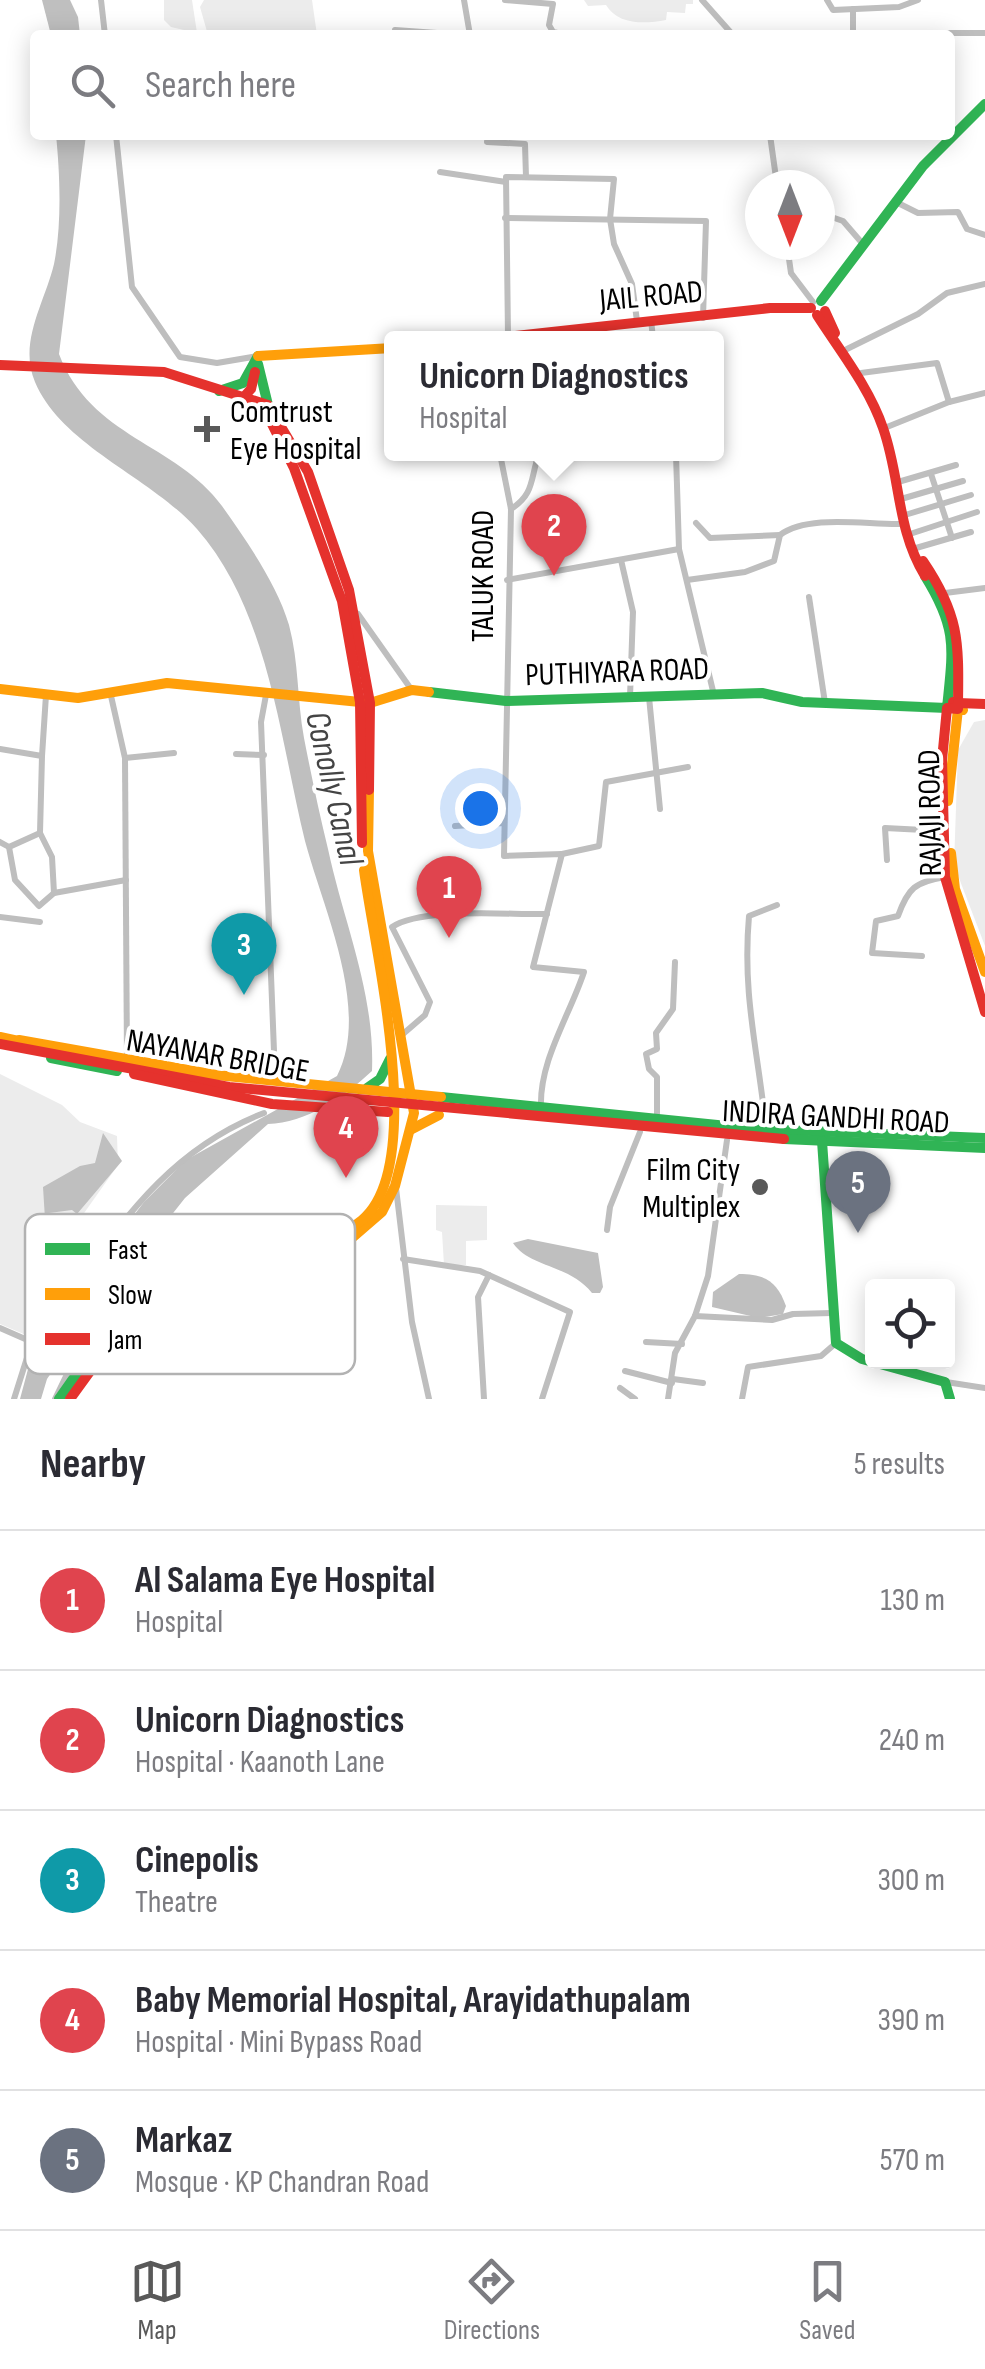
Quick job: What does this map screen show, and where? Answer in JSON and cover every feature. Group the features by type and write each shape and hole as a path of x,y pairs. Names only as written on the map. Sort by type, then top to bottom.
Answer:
{"main road":[{"path":"955,137 985,104"},
{"path":"817,307 896,201 952,140"},
{"path":"817,307 847,348 887,427 903,520"},
{"path":"817,307 873,402 885,433 903,520 952,627 953,705"},
{"name":"JAIL ROAD","path":"558,331 703,318 752,308 817,307"},
{"path":"258,356 384,348"},
{"path":"219,390 243,383 258,356"},
{"path":"241,400 251,390 258,356"},
{"path":"258,356 262,394 292,433 352,600 365,702 368,851 375,910 402,1034 401,1060 410,1094 401,1112"},
{"path":"0,365 164,372 219,390 269,418 294,468 342,601 365,702 367,910 396,1092 392,1184"},
{"path":"241,400 268,405"},
{"path":"911,540 960,625 943,831 945,877 985,1012"},
{"path":"0,689 111,696 168,683 214,684 266,696 304,695 365,702"},
{"name":"PUTHIYARA ROAD","path":"365,702 412,690 506,700 630,699 714,692 762,693 824,702 985,708"},
{"name":"RAJAJI ROAD","path":"953,705 948,806 951,864 955,889 985,972"},
{"path":"0,1040 250,1100 268,1108 401,1112 727,1140 747,1132"},
{"path":"18,1044 256,1078 747,1132"},
{"name":"NAYANAR BRIDGE","path":"18,1044 248,1090 566,1120"},
{"path":"365,1088 380,1079 390,1059"},
{"path":"250,1100 242,1089 256,1078"},
{"path":"401,1112 412,1129"},
{"path":"355,1224 367,1216 392,1184 412,1129 439,1115"},
{"name":"INDIRA GANDHI ROAD","path":"566,1120 822,1141 985,1148"},
{"name":"INDIRA GANDHI ROAD","path":"747,1132 766,1129 985,1138"},
{"path":"822,1141 836,1343 862,1359 945,1382 950,1399"},
{"path":"57,1399 75,1374"},
{"path":"70,1399 88,1374"}],"street":[{"path":"101,0 104,30"},
{"path":"464,0 467,30"},
{"path":"505,0 553,4 549,25 552,30"},
{"path":"702,0 729,30"},
{"path":"827,0 833,10 899,7 918,0"},
{"path":"853,10 853,30"},
{"path":"955,34 985,33"},
{"path":"117,140 132,286 180,357 216,363 258,356"},
{"path":"487,140 525,144 526,176"},
{"path":"771,140 776,170"},
{"path":"440,172 506,182"},
{"path":"502,331 506,177 614,180 610,219 616,250 632,284 637,321"},
{"path":"896,201 918,212 958,212 967,229 985,235"},
{"path":"505,218 706,221 703,318"},
{"path":"835,219 843,221 862,244"},
{"path":"789,260 791,273 817,307"},
{"path":"847,348 918,314 947,293 985,284"},
{"path":"650,320 652,331"},
{"path":"861,373 937,363 949,402"},
{"path":"887,427 949,402 985,393"},
{"name":"TALUK ROAD","path":"501,461 511,509 504,823"},
{"path":"511,509 525,500 534,485 538,461"},
{"path":"676,461 679,549 714,692"},
{"path":"898,482 956,465"},
{"path":"931,474 952,538"},
{"path":"901,499 963,481"},
{"path":"696,523 710,538 780,535 814,524 903,520 971,495"},
{"path":"911,540 977,512"},
{"path":"911,540 952,538 971,532"},
{"path":"687,580 745,572 774,561 780,535"},
{"path":"507,580 679,549"},
{"path":"620,560 633,612 630,699"},
{"path":"945,593 985,588"},
{"path":"809,597 824,702"},
{"path":"352,600 364,626 412,690"},
{"path":"46,694 40,833 52,856 54,893"},
{"path":"111,696 125,758 127,1058"},
{"path":"266,696 261,722 274,1051"},
{"path":"649,697 660,809"},
{"path":"0,749 42,756"},
{"path":"125,758 174,753"},
{"path":"236,754 264,754"},
{"path":"455,826 504,823 504,856 562,854 599,846 606,782 688,767"},
{"path":"888,860 885,828 943,831"},
{"path":"9,847 40,833"},
{"path":"0,842 9,847 16,880 39,906 54,893 126,880"},
{"path":"541,1108 540,1081 551,1064 551,1050 584,972 534,966 562,854"},
{"path":"922,956 872,953 876,921 898,916 908,889 921,880 945,877"},
{"path":"766,1129 746,1008 744,962 748,916 777,905"},
{"path":"402,1034 426,1015 430,1002 392,927 403,919 546,914"},
{"path":"0,917 40,922"},
{"path":"657,1120 657,1077 646,1054 656,1049 656,1033 674,1009 674,962"},
{"path":"130,1214 181,1158 268,1108"},
{"path":"608,1230 610,1207 640,1132"},
{"path":"668,1399 675,1354 695,1316 708,1276 727,1140"},
{"path":"392,1184 429,1399"},
{"path":"403,1259 489,1275 570,1312 542,1399"},
{"path":"484,1399 478,1297 489,1275"},
{"path":"695,1316 772,1320 793,1314 832,1314"},
{"path":"0,1328 25,1339"},
{"path":"646,1342 682,1344"},
{"path":"742,1399 748,1367 821,1356 836,1343"},
{"path":"14,1399 25,1364"},
{"path":"625,1371 703,1383"},
{"path":"945,1382 985,1388"},
{"path":"620,1388 635,1399"}],"shaded area":[{"path":"42,0 70,0 79,30 50,30"},
{"path":"164,0 192,0 197,30 171,27 164,20"},
{"path":"204,0 312,0 316,30 207,30 200,7"},
{"path":"584,0 693,0 693,4 686,4 685,13 667,12 666,20 641,22 624,20 606,5 588,6"},
{"name":"Conolly Canal","path":"56,140 85,140 59,354 73,382 113,422 182,467 222,506 260,563 289,625 318,807 369,1014 372,1071 324,1107 296,1119 268,1124 172,1214 135,1214 186,1160 337,1076 346,1049 347,990 305,841 269,678 241,598 197,529 178,510 65,425 35,382 31,337 54,264 59,183"},
{"path":"985,720 985,946 954,865 958,750 974,722"},
{"path":"0,1074 62,1105 80,1122 117,1136 118,1165 83,1214 25,1214 25,1335 0,1324"},
{"path":"103,1133 122,1161 77,1214 72,1210 45,1214 43,1187 80,1166 95,1163"},
{"path":"436,1205 487,1206 487,1240 466,1241 466,1265 444,1265 442,1232 436,1230"},
{"path":"528,1239 598,1253 603,1287 600,1293 592,1293 572,1276 529,1257 513,1243"},
{"path":"739,1274 756,1275 774,1285 786,1306 783,1314 759,1318 712,1307 713,1292"},
{"name":"Conolly Canal","path":"27,1374 50,1374 41,1399 20,1399"}],"traffic: fast":[{"path":"955,134 985,104"},
{"path":"821,301 923,166 949,140"},
{"path":"219,391 243,383 258,356"},
{"path":"258,364 268,405"},
{"path":"429,692 506,701 762,693 802,702 947,708 951,639 936,594 925,576"},
{"path":"51,1058 117,1071"},
{"path":"367,1088 380,1079 390,1059"},
{"path":"441,1097 747,1128"},
{"path":"740,1128 985,1138"},
{"path":"784,1139 985,1148"},
{"path":"822,1141 836,1343 862,1359 945,1382 950,1399"},
{"path":"59,1399 77,1374"}],"traffic: slow":[{"path":"258,356 384,348"},
{"path":"0,689 78,698 167,683 370,703 412,690 429,692"},
{"path":"948,801 958,709 963,710"},
{"path":"355,1235 382,1212 395,1186 414,1113 368,851 369,790"},
{"path":"951,853 955,889 985,972"},
{"path":"355,1225 381,1192 392,1153 394,1106 385,1001 364,870"},
{"path":"0,1037 23,1042"},
{"path":"19,1040 216,1075 441,1097"},
{"path":"412,1129 439,1115"}],"traffic: jam":[{"path":"560,331 770,308 811,308"},
{"path":"825,311 835,333"},
{"path":"817,315 877,413 889,447 909,540 925,576"},
{"path":"0,365 164,372 268,405 308,472 349,590 370,703 369,790"},
{"path":"241,400 251,389 255,372"},
{"path":"246,404 269,418 294,468 342,601 360,702 362,843"},
{"path":"923,561 944,597 954,629 958,703 953,702"},
{"path":"985,704 958,703 958,709 947,708 942,760 945,877 985,1012"},
{"path":"0,1044 229,1087 784,1139"},
{"path":"134,1074 272,1104 388,1112"},
{"path":"70,1399 88,1374"}],"place":[{"name":"Comtrust Eye Hospital","path":"207,429"},
{"name":"Unicorn Diagnostics","path":"554,576"},
{"name":"Al Salama Eye Hospital","path":"449,938"},
{"name":"Cinepolis","path":"244,995"},
{"name":"Baby Memorial Hospital, Arayidathupalam","path":"346,1178"},
{"name":"Film City Multiplex","path":"760,1187"},
{"name":"Markaz","path":"858,1233"}]}
